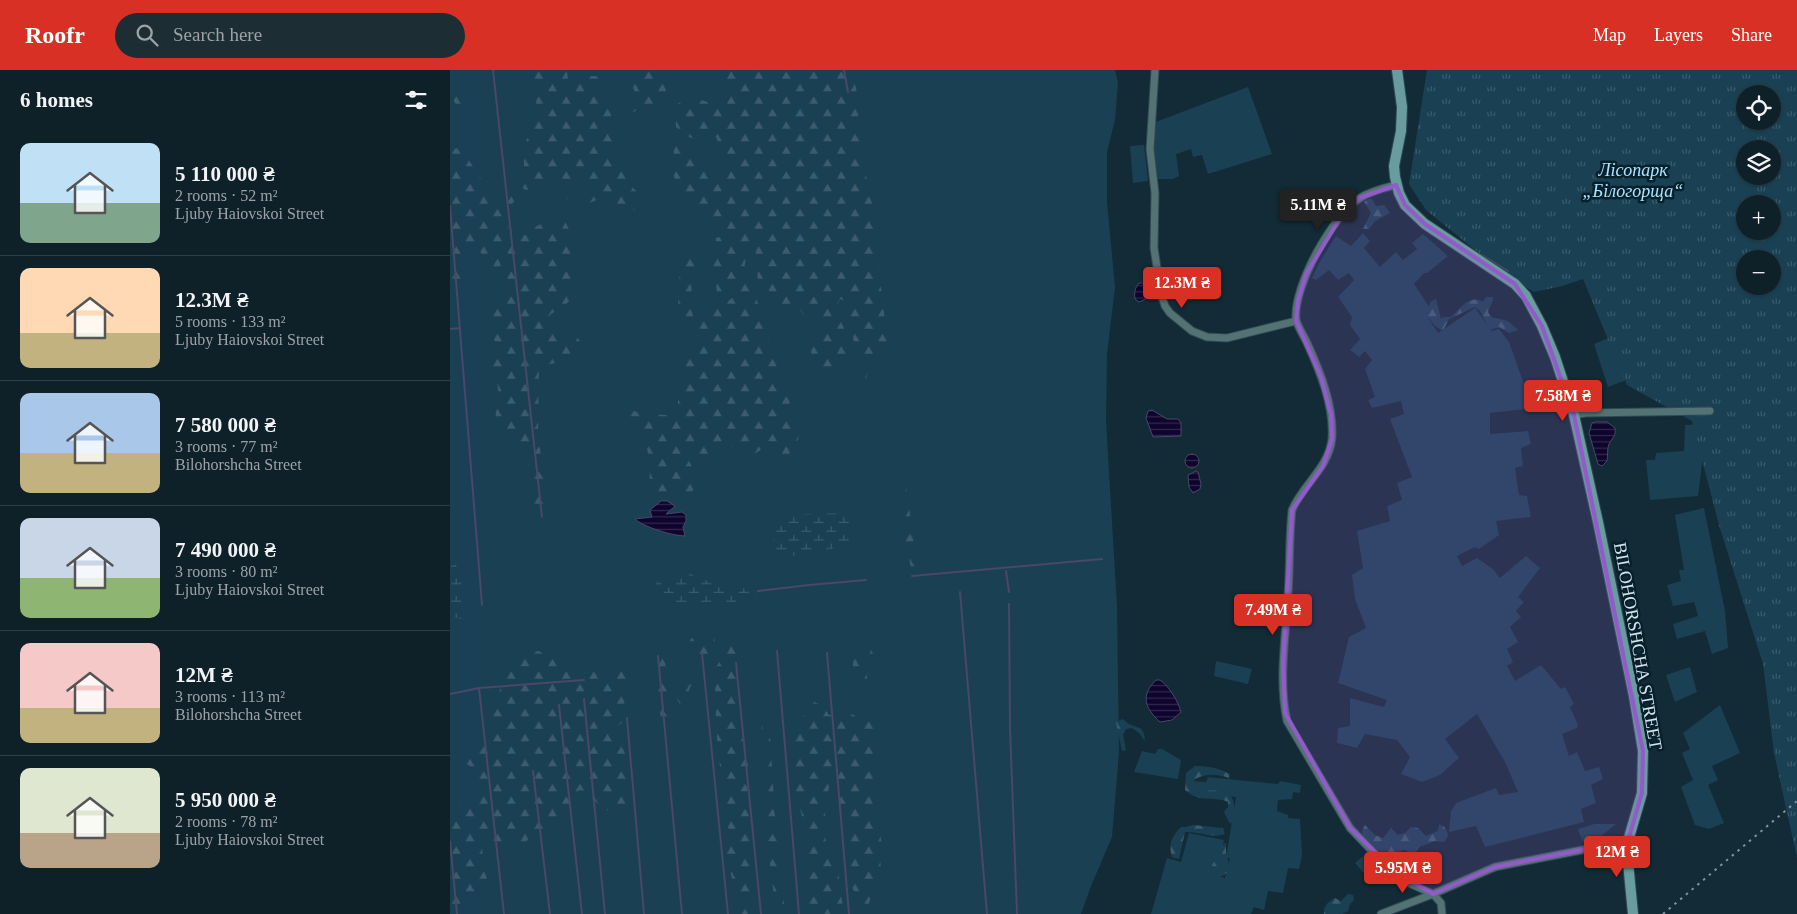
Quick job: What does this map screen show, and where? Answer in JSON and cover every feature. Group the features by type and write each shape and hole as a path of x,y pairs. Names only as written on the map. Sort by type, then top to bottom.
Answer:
{"street":[{"path":"1154,70 1150,149 1155,193 1154,248 1157,278 1165,306 1176,319 1192,331 1215,338 1227,338 1296,321"},
{"name":"BILOHORSHCHA STREET","path":"1397,70 1402,107 1401,131 1394,166 1396,185 1405,205 1425,224 1515,284 1526,296 1546,334 1574,414 1634,696 1643,751 1642,793 1628,841 1633,914"},
{"path":"1396,185 1370,192 1359,198 1342,215 1306,274 1298,300 1296,321 1305,337 1320,377 1331,415 1332,434 1323,466 1296,501 1292,510 1283,663 1287,721 1350,828 1398,874 1411,884 1433,894 1442,903 1442,914"},
{"path":"1574,414 1710,411"},
{"path":"1381,914 1495,867 1628,841"}],"highlighted area":[{"path":"1396,185 1405,205 1425,224 1515,284 1542,326 1574,415 1643,751 1642,793 1628,841 1495,867 1433,894 1398,874 1350,828 1285,713 1283,663 1292,510 1323,466 1332,439 1331,415 1321,377 1296,321 1298,300 1306,274 1342,215 1359,198"}],"green space":[{"path":"450,70 1115,70 1118,83 1115,120 1107,152 1107,202 1115,287 1107,354 1106,421 1117,606 1119,752 1112,837 1081,914 450,914"},
{"path":"532,70 567,70 568,81 577,85 584,76 598,76 612,119 611,136 618,163 626,171 628,182 642,198 636,209 632,212 609,200 599,199 584,206 566,198 589,190 593,183 571,180 526,190 519,186 525,175 523,154 530,127 535,119 537,91"},
{"path":"634,70 664,70 666,94 663,105 643,107 615,122 614,111 620,107 632,108 639,104 633,87"},
{"path":"722,70 852,70 857,93 868,190 876,217 876,243 887,339 886,353 873,355 866,378 860,376 861,367 851,331 848,302 840,299 836,309 847,337 848,357 846,363 839,371 832,373 816,370 811,353 815,335 820,324 814,317 806,319 799,308 789,319 775,309 768,288 758,283 755,242 752,240 742,276 731,288 720,294 717,292 715,280 709,268 691,278 693,320 700,315 719,308 735,296 736,286 744,283 752,287 765,322 767,339 775,348 778,380 790,399 788,420 799,432 798,440 791,445 789,459 777,455 768,449 761,450 750,456 740,453 730,446 718,449 701,462 694,453 686,455 698,479 693,491 680,496 652,495 649,494 650,460 647,449 651,434 641,433 620,419 622,414 629,410 646,414 666,415 671,413 678,404 678,392 684,381 688,357 700,347 693,322 688,333 684,331 681,321 678,303 678,258 715,261 716,238 720,237 719,224 714,224 712,218 700,208 689,208 684,205 673,174 674,146 677,141 683,139 692,148 712,176 722,176 728,168 716,137 694,139 676,127 675,106 689,99 713,104 722,98"},
{"name":"Лісопарк „Білогорща“","path":"1427,70 1797,70 1797,858 1774,753 1763,664 1719,525 1692,421 1627,385 1583,279 1534,292 1507,276 1426,210 1409,184"},
{"path":"450,85 463,85 461,98 463,106 457,106 450,95"},
{"path":"1248,87 1272,154 1208,174 1202,155 1193,157 1191,149 1176,154 1179,176 1173,179 1158,179 1153,123"},
{"path":"1144,145 1148,181 1133,183 1130,146"},
{"path":"461,148 483,182 496,196 506,189 515,188 518,197 512,204 501,210 508,228 500,256 501,273 495,277 485,257 476,248 469,258 459,283 455,287 450,272 450,149"},
{"path":"1372,199 1376,206 1384,205 1390,213 1375,221 1369,229 1363,229 1371,213 1364,202"},
{"path":"563,218 575,249 576,265 573,293 567,303 549,316 557,327 567,334 576,336 583,345 582,355 574,360 539,366 538,438 544,473 545,504 537,508 527,500 532,481 529,465 496,418 496,411 501,401 497,379 488,372 497,343 493,339 490,317 497,300 507,289 509,256 504,246 511,235 533,235 535,227 545,222"},
{"path":"1363,233 1370,241 1364,248 1380,267 1396,252 1403,260 1417,249 1412,243 1423,234 1448,256 1427,273 1424,273 1414,284 1432,311 1427,316 1438,333 1475,308 1492,331 1499,329 1509,342 1525,387 1525,409 1490,413 1490,434 1528,431 1531,444 1521,448 1523,466 1515,468 1519,495 1527,496 1531,517 1496,521 1499,535 1479,549 1475,547 1457,556 1462,566 1477,558 1493,569 1500,578 1526,556 1540,568 1518,597 1524,602 1516,611 1521,617 1510,627 1518,642 1507,649 1513,662 1507,666 1515,681 1541,665 1561,689 1565,687 1574,704 1570,707 1578,725 1577,728 1562,734 1569,756 1577,752 1585,771 1599,767 1603,779 1591,785 1596,803 1581,809 1584,822 1485,847 1476,826 1449,832 1451,811 1456,803 1496,788 1499,795 1518,792 1505,762 1477,714 1445,739 1459,758 1440,775 1422,782 1401,774 1410,757 1397,740 1365,734 1357,748 1337,743 1338,728 1350,726 1350,698 1384,707 1387,700 1338,683 1349,637 1366,628 1355,599 1352,575 1363,568 1357,531 1390,521 1387,506 1402,500 1397,483 1412,477 1390,419 1404,414 1401,401 1372,408 1368,400 1375,397 1365,369 1372,360 1365,351 1359,357 1350,350 1360,339 1350,325 1352,317 1338,297 1354,280 1349,273 1338,280 1329,270 1316,280 1312,278 1336,236 1351,246"},
{"path":"1486,297 1493,297 1488,312 1491,317 1508,321 1518,330 1509,333 1499,327 1490,330 1480,311 1475,307 1449,319 1443,331 1435,326 1427,316 1430,302 1436,299 1441,319 1443,317 1451,317 1470,301 1478,300 1483,302"},
{"path":"1613,336 1629,379 1608,387 1594,344"},
{"path":"1707,424 1698,496 1650,500 1646,460 1655,460 1656,453 1684,451 1685,425"},
{"path":"902,474 905,475 917,572 905,578 901,574 911,568 902,522"},
{"path":"1704,508 1725,611 1728,648 1712,654 1705,631 1677,639 1673,624 1698,616 1694,602 1673,606 1667,585 1681,581 1679,570 1684,570 1675,515"},
{"path":"846,513 852,532 851,552 841,546 793,556 777,554 773,540 781,518 806,514"},
{"path":"450,555 458,569 464,594 462,619 450,616"},
{"path":"688,572 699,579 758,591 755,599 737,604 671,605 672,602 659,600 655,590 657,581 675,578"},
{"path":"713,634 715,636 713,656 700,661 690,640 694,636"},
{"path":"740,636 736,648 743,734 749,771 747,794 754,867 754,901 758,914 737,914 738,909 726,849 730,837 718,755 715,698 716,667 723,657 724,641"},
{"path":"872,648 874,653 867,674 867,688 860,688 853,678 853,652 860,651 868,657"},
{"path":"539,651 549,658 560,655 570,674 579,673 590,667 604,679 615,673 622,662 627,676 628,693 624,699 625,712 623,722 615,728 623,745 627,765 627,795 625,804 605,811 585,791 579,790 564,819 548,825 525,842 513,846 503,846 490,839 482,846 484,868 489,887 481,895 476,907 465,910 464,914 450,914 450,817 461,802 473,797 480,789 475,771 465,762 472,743 483,739 491,731 492,711 504,679 506,667 522,662 530,652"},
{"path":"659,651 665,660 671,708 669,717 665,719 661,717 656,698 658,677 655,655"},
{"path":"1216,661 1252,669 1248,684 1214,676"},
{"path":"1690,667 1697,692 1675,702 1666,675"},
{"path":"696,674 697,683 690,687 686,702 681,706 674,686 680,680"},
{"path":"814,702 822,705 829,715 846,710 858,718 865,705 871,705 877,730 872,800 882,845 880,857 881,870 885,877 875,879 874,892 866,909 858,901 848,877 847,833 840,807 839,786 832,769 826,810 825,835 838,871 843,907 842,914 808,914 807,911 810,890 809,871 803,820 796,794 791,727 806,713"},
{"path":"1720,705 1740,753 1712,766 1718,780 1708,785 1724,823 1709,829 1695,825 1681,787 1693,780 1682,753 1690,749 1683,733"},
{"path":"769,719 775,817 781,853 780,879 786,914 776,914 768,847 766,760 761,722"},
{"path":"1123,719 1143,731 1145,741 1132,728 1126,729 1123,735 1126,750 1122,751 1116,722"},
{"path":"1158,749 1162,749 1181,760 1178,779 1134,772 1142,751 1155,754"},
{"path":"1195,766 1222,770 1230,774 1229,778 1215,775 1202,776 1194,780 1193,787 1198,790 1227,791 1234,805 1233,821 1230,824 1224,812 1228,807 1228,802 1196,797 1185,790 1186,773"},
{"path":"1208,777 1278,784 1280,781 1301,785 1300,793 1293,792 1292,799 1278,800 1277,811 1288,815 1288,818 1300,819 1302,856 1299,869 1288,868 1283,893 1268,891 1264,910 1254,907 1251,914 1151,914 1167,858 1181,862 1189,833 1224,840 1215,875 1225,878 1230,858 1226,858 1236,797 1190,790 1192,781 1206,782"},
{"path":"1439,824 1447,832 1448,836 1444,842 1435,841 1419,847 1414,855 1409,857 1406,850 1387,857 1368,844 1362,831 1365,825 1375,835 1383,838 1391,828 1398,835 1405,833 1411,827 1418,828 1426,836 1438,831"},
{"path":"1594,824 1616,824 1600,837 1583,843 1578,829"},
{"path":"1193,825 1223,828 1225,834 1215,836 1185,832 1179,859 1172,857 1171,844 1175,834 1181,827"},
{"path":"1226,843 1230,869 1226,874 1216,877 1212,865 1220,853 1221,846"},
{"path":"1363,856 1377,872 1369,879 1355,863"},
{"path":"1348,894 1353,895 1354,900 1350,904 1348,911 1342,914 1324,914 1325,906 1329,902 1335,898 1341,901"}],"shaded area":[{"path":"1139,283 1143,283 1148,289 1149,294 1148,298 1139,302 1135,299 1135,294"},
{"path":"1152,410 1167,419 1178,419 1181,423 1181,436 1153,437 1146,418 1148,411"},
{"path":"1607,422 1615,428 1615,435 1608,446 1607,461 1602,466 1598,464 1589,433 1592,423"},
{"path":"1189,454 1195,454 1199,461 1195,468 1189,468 1185,464 1185,458"},
{"path":"1196,471 1198,472 1201,484 1200,489 1193,493 1189,487 1188,475"},
{"path":"661,501 667,501 675,506 666,514 682,512 686,515 683,527 685,536 659,530 635,519 652,517 650,510"},
{"path":"1156,680 1160,680 1167,686 1180,708 1181,712 1172,720 1160,722 1151,712 1146,702 1148,691"}],"waterway":[{"path":"493,70 542,517"},
{"path":"844,70 848,92"},
{"path":"450,206 482,605"},
{"path":"1482,255 1508,271"},
{"path":"450,329 460,328"},
{"path":"912,576 1102,559"},
{"path":"1006,571 1009,592"},
{"path":"758,591 866,580"},
{"path":"960,592 987,914"},
{"path":"1009,604 1010,728 1017,914"},
{"path":"777,651 799,914"},
{"path":"702,653 728,914"},
{"path":"827,653 849,914"},
{"path":"658,656 682,914"},
{"path":"736,663 761,914"},
{"path":"479,688 584,680"},
{"path":"450,694 479,688 504,914"},
{"path":"584,699 605,914"},
{"path":"559,705 582,914"},
{"path":"627,718 644,914"},
{"path":"533,771 550,914"},
{"path":"450,841 457,914"}],"railway":[{"path":"1663,914 1797,801"}]}
